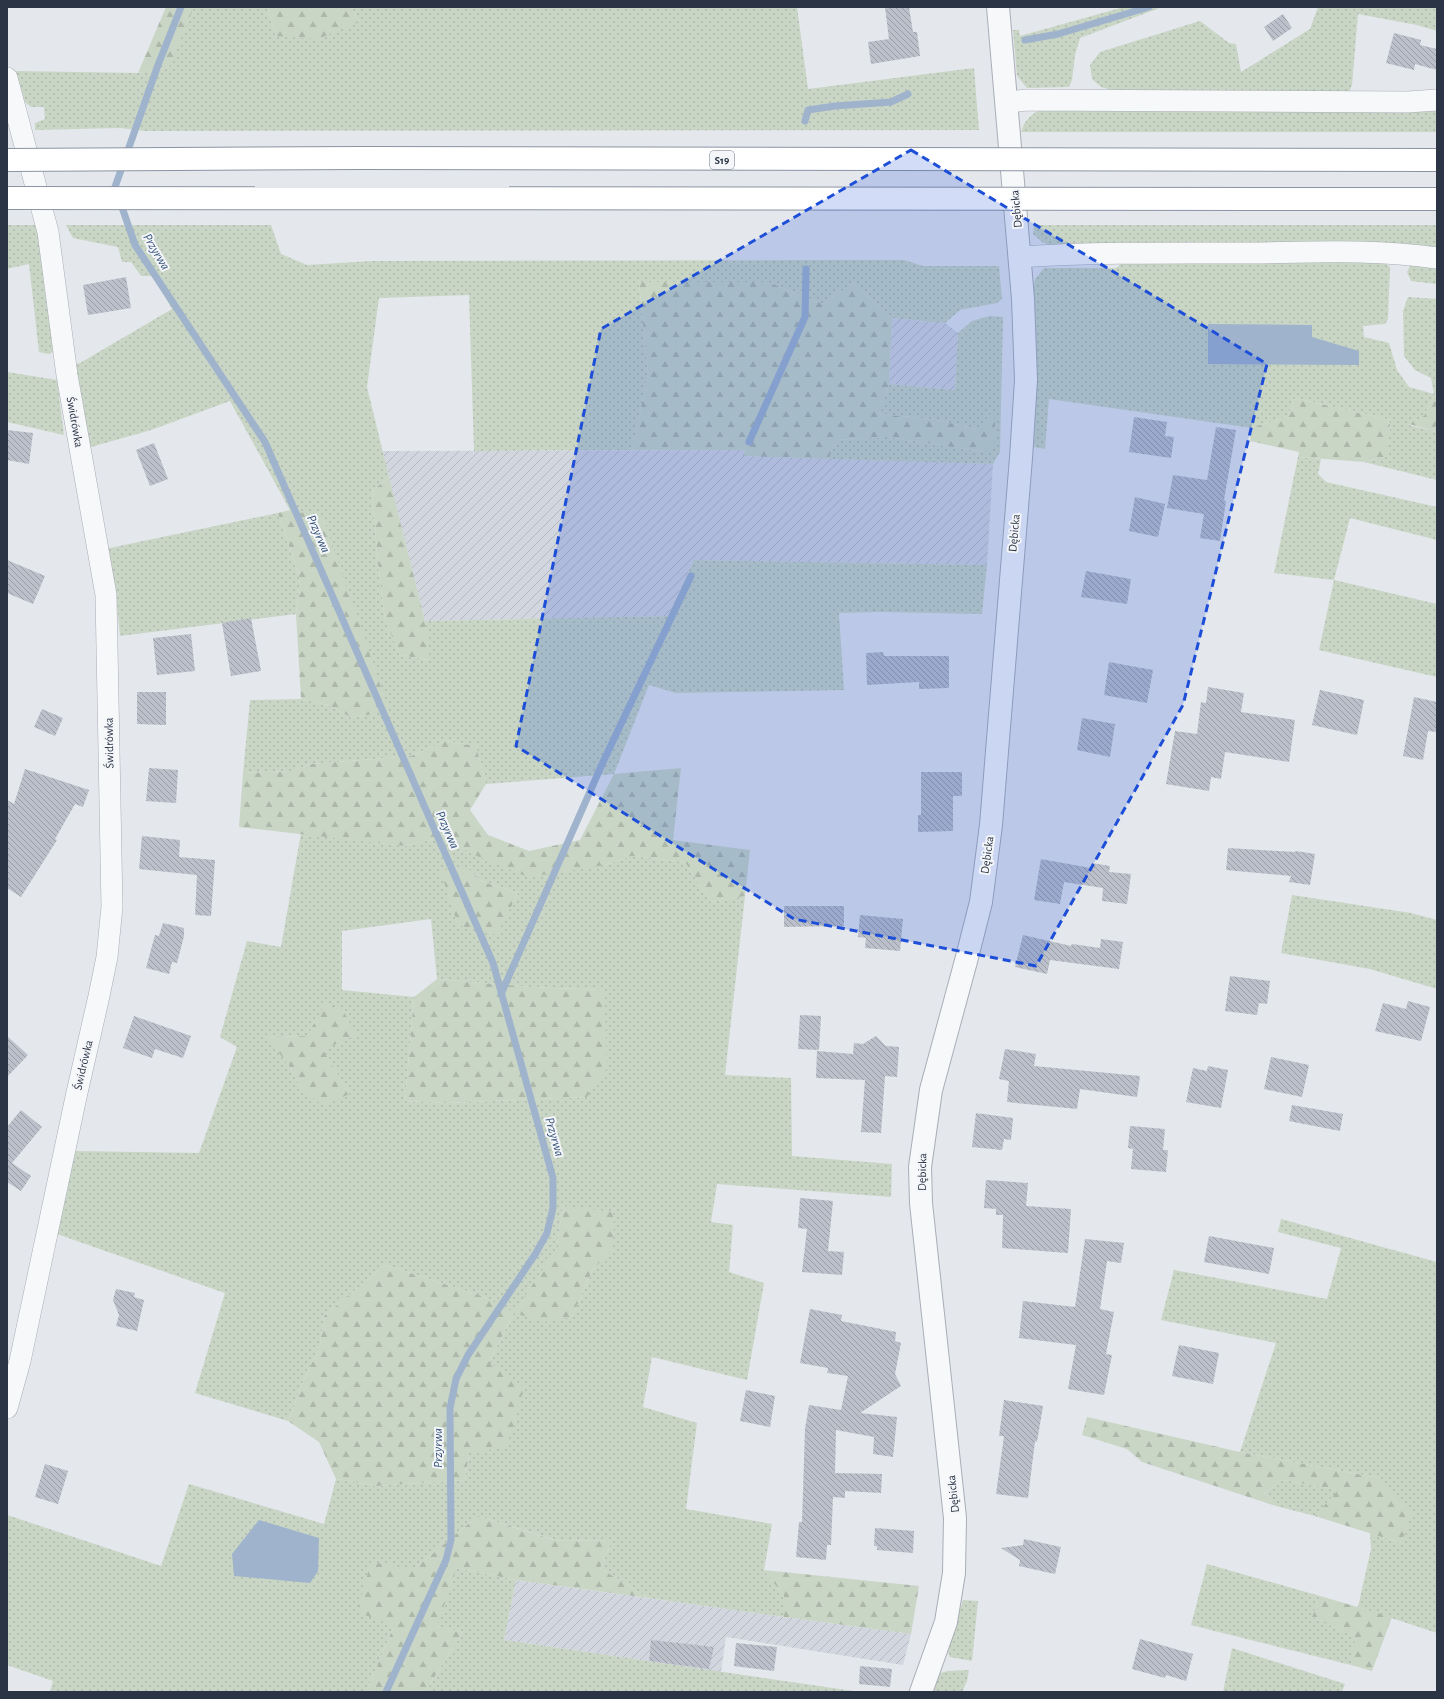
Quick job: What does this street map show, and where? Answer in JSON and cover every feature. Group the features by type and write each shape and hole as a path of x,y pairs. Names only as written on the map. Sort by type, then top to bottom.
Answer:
{"highway":[{"name":"S19","path":"7,160 375,158 1437,160"},
{"path":"7,198 1437,199"}],"street":[{"name":"Dębicka","path":"921,1692 946,1622 954,1573 955,1518 921,1203 920,1167 923,1135 931,1090 981,902 991,825 1026,380 1024,299 998,7"},
{"name":"Świdrówka","path":"7,78 48,232 67,375 106,595 112,907 107,956 20,1361 7,1408"},
{"path":"1007,102 1385,102 1437,100"},
{"path":"1020,257 1176,253 1341,252 1430,257"}],"highlighted area":[{"path":"911,150 1267,364 1183,705 1036,966 794,919 516,746 601,329"}],"shaded area":[{"path":"892,318 945,323 958,333 955,390 889,384"},
{"path":"746,450 743,456 993,464 987,565 694,560 668,616 425,621 382,451"},
{"path":"516,1580 911,1634 903,1665 726,1637 721,1672 504,1640"}],"green space":[{"path":"166,7 194,7 169,68 138,73"},
{"path":"194,7 267,7 276,36 359,22 351,7 797,7 808,89 974,68 979,130 145,131 120,128 35,130 35,123 45,119 44,107 31,107 25,102 16,71 138,73 168,68"},
{"path":"267,7 351,7 359,22 318,39 276,36"},
{"path":"1124,7 1162,7 1080,38 1075,55 1072,80 1069,87 1027,88 1017,76 1013,30 1019,30 1020,36"},
{"path":"1318,7 1437,7 1437,31 1417,25 1358,14 1352,85 1349,92 1118,92 1101,87 1092,79 1090,65 1100,52 1200,21 1229,43 1236,44 1241,72 1310,29"},
{"path":"1437,106 1437,132 1021,132 1028,119 1039,110"},
{"path":"7,225 38,225 57,351 48,354 39,352 29,264 7,269"},
{"path":"66,225 271,225 281,254 307,265 372,261 904,260 923,266 999,266 1002,299 997,303 960,310 945,323 892,318 853,283 823,304 768,282 639,282 648,374 632,450 474,451 469,295 379,298 367,387 389,477 372,491 378,564 385,620 400,655 429,660 425,621 668,616 694,560 987,565 982,614 881,612 839,613 844,690 676,693 649,685 614,774 486,784 476,746 445,741 411,756 312,764 291,771 243,773 250,700 301,699 328,705 352,718 388,711 323,518 290,510 230,401 151,430 84,449 73,365 80,363 172,309 152,276 141,276 131,262 122,262 118,247 73,238"},
{"path":"1034,225 1437,225 1437,248 1253,244 1049,245 1042,242 1033,234"},
{"path":"1125,261 1375,261 1384,263 1390,267 1388,319 1385,324 1363,326 1364,337 1389,343 1397,370 1409,387 1434,394 1431,378 1415,370 1404,356 1403,311 1408,297 1437,299 1437,395 1435,394 1424,416 1409,425 1437,432 1437,480 1364,462 1388,456 1390,420 1295,398 1288,416 1252,428 1049,399 1045,449 1034,447 1037,357 1033,293 1035,279 1044,268 1116,268"},
{"path":"1412,262 1437,265 1437,284 1411,281 1407,272"},
{"path":"639,282 768,282 823,304 853,283 892,318 889,384 880,414 931,419 977,429 994,410 996,441 985,452 887,437 835,440 829,459 743,456 745,450 632,450 648,374"},
{"path":"990,316 1003,317 1000,452 993,464 829,459 835,440 887,437 985,452 977,429 931,419 880,414 889,384 955,390 958,333 972,321"},
{"path":"7,372 57,380 64,435 7,422"},
{"path":"1435,394 1437,395 1437,432 1409,424 1424,416"},
{"path":"1295,398 1390,420 1388,456 1364,462 1298,457 1299,452 1250,441 1252,428 1288,416"},
{"path":"1298,457 1321,459 1318,474 1326,482 1437,507 1437,540 1350,518 1334,580 1274,573"},
{"path":"389,477 425,621 430,660 400,655 385,620 378,564 372,491"},
{"path":"290,510 323,517 389,711 352,718 328,705 301,699 296,614 300,579 278,513"},
{"path":"278,513 300,579 296,614 120,636 116,594 105,549"},
{"path":"1334,580 1437,604 1437,677 1319,650"},
{"path":"445,741 476,746 486,784 470,810 488,835 529,851 580,840 614,774 681,768 673,840 750,850 745,896 711,902 685,862 631,856 605,865 528,877 472,854 446,836 405,846 239,827 243,773 291,771 312,764 411,756"},
{"path":"301,833 405,846 446,836 472,854 605,865 631,856 685,862 711,902 745,896 725,1075 791,1078 792,1156 892,1164 891,1197 717,1184 711,1222 733,1225 729,1272 764,1283 747,1380 652,1357 643,1407 697,1423 686,1509 772,1524 764,1570 784,1596 784,1617 648,1598 600,1568 612,1541 555,1540 478,1516 414,1569 394,1626 366,1692 50,1692 53,1681 7,1665 7,1515 161,1566 189,1484 324,1524 336,1479 376,1486 465,1480 469,1453 489,1362 514,1313 482,1296 385,1265 324,1316 320,1345 300,1389 288,1421 195,1393 225,1293 57,1234 74,1151 199,1153 237,1047 220,1037 247,941 281,947","holes":["469,869 481,881 518,893 507,913","431,919 437,979 530,987 604,990 587,1097 448,1103 405,1101 414,997 342,990 342,931","307,1036 323,1050 349,1093 302,1089 288,1064 267,1037","563,1206 612,1250 593,1269 572,1317 515,1312 556,1250"]},
{"path":"469,869 481,881 518,893 497,935 458,925 440,870"},
{"path":"1292,895 1411,913 1437,920 1437,989 1370,969 1281,953"},
{"path":"437,979 530,987 604,990 607,1068 587,1097 448,1103 405,1101 414,997"},
{"path":"326,1002 344,1012 356,1035 323,1050 350,1094 322,1105 302,1089 288,1064 266,1037 307,1036"},
{"path":"563,1206 613,1212 614,1226 612,1250 593,1269 572,1317 544,1322 514,1313 489,1362 524,1387 507,1447 469,1453 465,1480 376,1486 336,1479 319,1442 288,1421 300,1389 320,1345 324,1316 385,1265 482,1296 514,1312 556,1250"},
{"path":"1281,1219 1437,1262 1437,1633 1358,1607 1371,1549 1370,1533 1401,1543 1405,1531 1379,1478 1240,1452 1276,1343 1161,1320 1174,1270 1327,1299 1341,1248 1278,1232"},
{"path":"1087,1417 1240,1452 1379,1478 1412,1514 1401,1543 1315,1516 1338,1490 1284,1480 1264,1493 1276,1506 1142,1462 1127,1449 1082,1435"},
{"path":"1284,1480 1339,1490 1315,1516 1276,1506 1264,1493"},
{"path":"478,1516 554,1540 612,1541 600,1568 648,1598 516,1580 457,1568 437,1626 463,1632 425,1692 366,1692 394,1626 357,1612 371,1562 414,1569"},
{"path":"1207,1564 1320,1596 1312,1617 1356,1637 1351,1665 1191,1625"},
{"path":"457,1568 516,1580 504,1640 860,1692 425,1692 463,1632 436,1626"},
{"path":"764,1570 919,1586 911,1634 784,1617 784,1596"},
{"path":"1320,1596 1392,1617 1372,1671 1351,1665 1355,1637 1312,1617"},
{"path":"963,1600 978,1601 972,1661 950,1657 947,1650"},
{"path":"1232,1648 1345,1684 1342,1692 1223,1692"},
{"path":"969,1670 967,1681 962,1692 933,1692 940,1673"}],"water":[{"path":"1208,324 1312,325 1312,337 1359,351 1359,365 1208,364"},
{"path":"259,1520 319,1538 318,1571 310,1583 234,1576 232,1554"}],"building":[{"path":"885,7 909,7 913,32 917,32 920,56 871,64 868,42 889,39"},
{"path":"1283,14 1292,28 1273,41 1264,27"},
{"path":"1394,33 1421,40 1420,45 1437,49 1437,70 1415,64 1414,70 1386,63"},
{"path":"126,277 131,308 88,315 83,285"},
{"path":"1134,417 1167,422 1165,436 1174,437 1171,458 1129,452"},
{"path":"1216,427 1236,430 1224,500 1226,501 1220,541 1200,538 1204,514 1167,508 1173,475 1207,480"},
{"path":"7,430 33,433 29,464 7,460"},
{"path":"154,443 168,479 150,486 136,450"},
{"path":"1135,497 1165,504 1158,537 1129,531"},
{"path":"7,560 45,576 33,604 7,593"},
{"path":"1086,571 1131,579 1127,604 1081,597"},
{"path":"251,618 261,671 231,676 222,623"},
{"path":"191,634 195,671 157,675 153,638"},
{"path":"883,652 884,656 949,656 949,688 919,689 919,682 867,685 866,653"},
{"path":"1109,662 1153,670 1147,703 1104,695"},
{"path":"1208,687 1244,693 1241,712 1295,720 1289,762 1225,752 1221,779 1211,777 1209,791 1166,784 1175,731 1197,734 1201,702 1206,703"},
{"path":"1320,690 1364,700 1357,735 1312,725"},
{"path":"137,692 166,692 166,725 137,724"},
{"path":"1414,697 1437,702 1437,732 1428,731 1423,760 1403,756"},
{"path":"42,709 63,718 55,736 34,727"},
{"path":"1082,718 1115,724 1110,757 1077,750"},
{"path":"149,768 178,770 176,803 146,801"},
{"path":"25,769 89,790 83,807 75,804 55,839 57,840 21,897 7,888 7,800 14,804"},
{"path":"921,772 962,772 962,796 953,796 953,831 918,832 918,815 921,815"},
{"path":"142,836 180,840 179,857 215,860 211,916 195,915 197,875 139,869"},
{"path":"1228,848 1296,851 1315,854 1310,885 1289,882 1291,876 1226,870"},
{"path":"1041,859 1091,868 1092,863 1110,866 1109,872 1131,874 1127,904 1102,901 1103,888 1064,882 1060,904 1034,900"},
{"path":"784,906 844,906 844,926 784,927"},
{"path":"860,915 903,919 900,951 865,948 866,938 858,937"},
{"path":"163,923 184,928 184,936 177,963 172,962 169,974 146,968 155,935 159,936"},
{"path":"1023,935 1071,946 1072,944 1100,948 1101,939 1123,942 1119,969 1050,960 1047,974 1015,967"},
{"path":"1230,976 1270,981 1267,1004 1259,1003 1257,1015 1225,1011"},
{"path":"1408,1001 1430,1007 1421,1041 1375,1031 1383,1003 1406,1009"},
{"path":"800,1015 821,1016 819,1050 798,1049"},
{"path":"134,1016 191,1036 183,1058 155,1049 152,1058 123,1048"},
{"path":"7,1036 28,1055 7,1077"},
{"path":"876,1036 886,1046 899,1047 897,1077 885,1076 881,1133 861,1132 865,1080 816,1078 817,1051 853,1054 854,1043 863,1044"},
{"path":"1005,1049 1036,1054 1034,1066 1140,1076 1137,1097 1080,1089 1077,1109 1007,1102 1009,1081 999,1079"},
{"path":"1271,1057 1309,1065 1302,1097 1264,1089"},
{"path":"1208,1066 1228,1070 1221,1108 1186,1102 1193,1068 1207,1071"},
{"path":"1292,1105 1343,1114 1340,1131 1289,1121"},
{"path":"21,1110 42,1127 12,1163 31,1176 21,1191 7,1182 7,1127"},
{"path":"976,1113 1013,1118 1011,1140 1004,1139 1002,1150 972,1147"},
{"path":"1130,1126 1165,1129 1163,1150 1168,1150 1166,1172 1131,1169 1133,1149 1128,1148"},
{"path":"986,1180 1028,1183 1026,1206 1071,1209 1068,1253 1002,1248 1003,1215 996,1215 996,1209 984,1208"},
{"path":"800,1198 833,1201 828,1251 844,1252 842,1275 802,1272 807,1229 798,1228"},
{"path":"1209,1236 1274,1248 1269,1274 1204,1262"},
{"path":"1085,1239 1124,1243 1121,1263 1107,1261 1100,1309 1114,1312 1106,1354 1112,1355 1104,1395 1068,1389 1076,1345 1019,1338 1023,1301 1075,1307"},
{"path":"116,1289 135,1293 134,1297 144,1300 137,1331 116,1326 119,1315 113,1300"},
{"path":"810,1309 842,1315 841,1321 896,1332 895,1341 901,1343 895,1374 901,1386 860,1413 897,1417 893,1457 873,1454 874,1437 836,1430 835,1473 882,1474 881,1493 845,1491 845,1498 833,1497 831,1545 827,1545 826,1560 796,1557 799,1522 802,1522 805,1429 809,1405 841,1410 848,1376 827,1373 828,1368 800,1363"},
{"path":"1179,1345 1219,1353 1213,1384 1172,1376"},
{"path":"746,1390 775,1396 770,1427 740,1421"},
{"path":"1004,1400 1043,1406 1037,1442 1035,1441 1028,1498 996,1494 1004,1436 999,1436"},
{"path":"45,1464 68,1471 58,1504 35,1497"},
{"path":"875,1528 914,1531 913,1553 877,1550 877,1546 874,1546"},
{"path":"1024,1539 1061,1547 1055,1574 1019,1566 1020,1560 1001,1548 1023,1545"},
{"path":"1140,1639 1193,1654 1186,1681 1166,1675 1165,1678 1132,1669"},
{"path":"651,1640 714,1647 709,1669 649,1661"},
{"path":"736,1643 777,1647 774,1671 734,1666"},
{"path":"860,1666 892,1669 890,1687 859,1684"}],"waterway":[{"name":"Przyrwa","path":"181,7 158,65 115,187 135,245 265,442 493,963 553,1178 553,1208 547,1233 536,1253 468,1355 456,1379 450,1408 451,1540 446,1560 386,1692"},
{"path":"1025,40 1058,34 1149,7"},
{"path":"805,121 808,110 835,106 891,102 908,94"},
{"path":"749,442 805,317 806,269"},
{"path":"501,994 603,762 691,576"}]}
